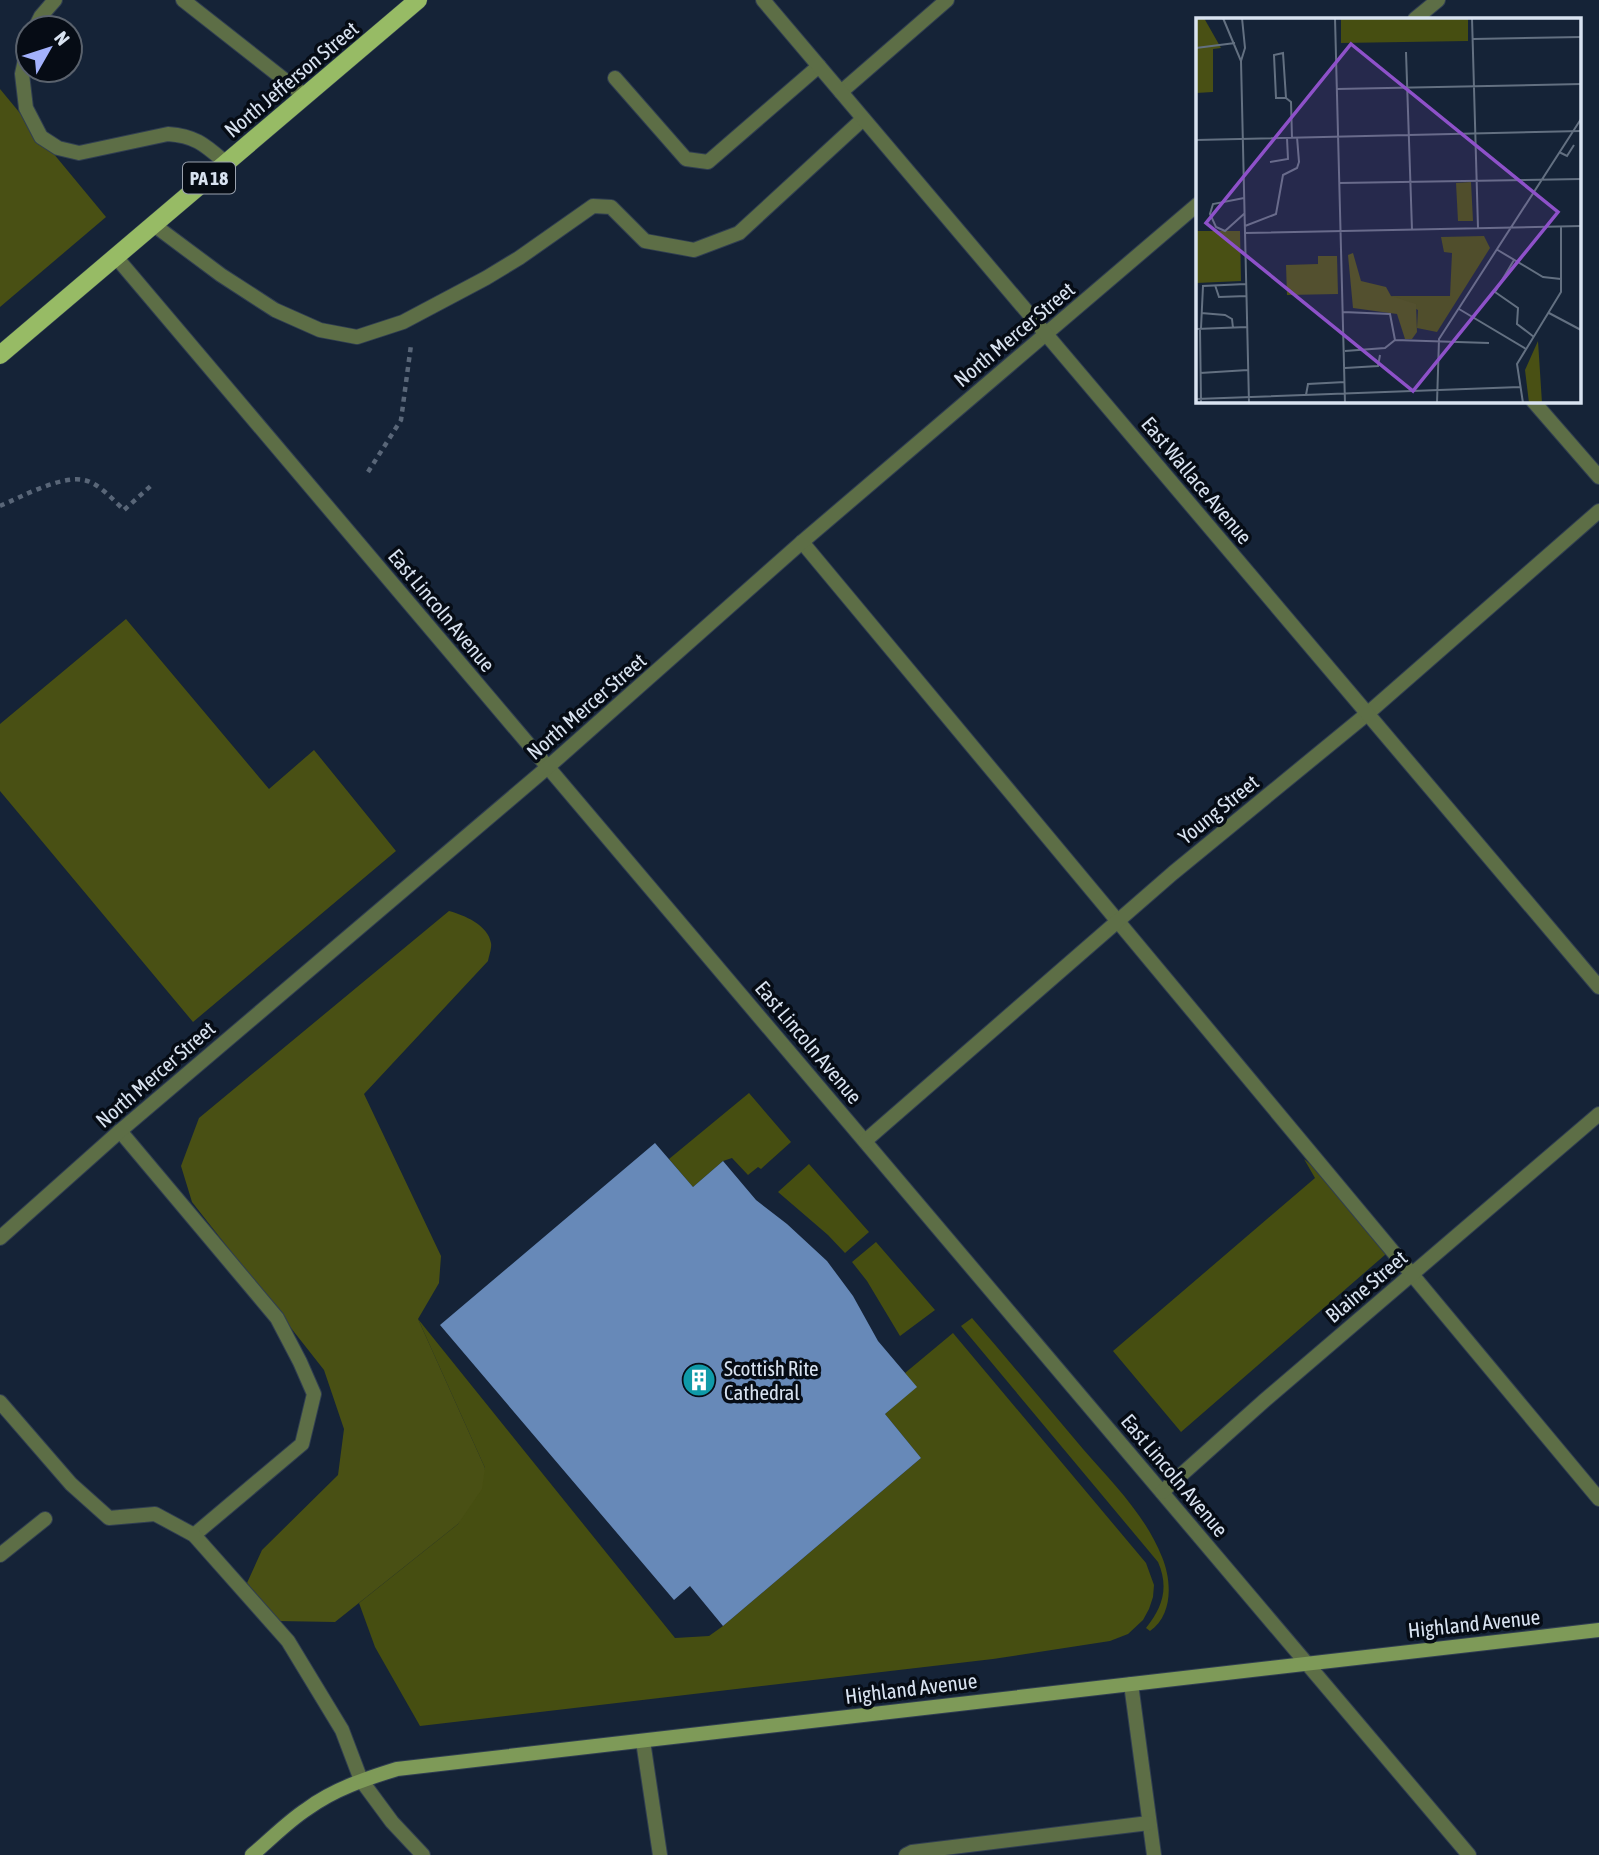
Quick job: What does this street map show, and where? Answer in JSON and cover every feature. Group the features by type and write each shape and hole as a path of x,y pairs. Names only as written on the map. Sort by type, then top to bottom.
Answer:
{"main road":[{"name":"North Jefferson Street","path":"0,355 418,0"},
{"name":"Highland Avenue","path":"252,1855 306,1809 334,1792 397,1769 1599,1630"}],"street":[{"path":"43,14 55,0"},
{"path":"183,0 305,96"},
{"name":"East Wallace Avenue","path":"763,0 1599,987"},
{"path":"841,92 947,0"},
{"path":"1416,18 1438,0"},
{"path":"615,78 686,159 708,162 819,66"},
{"path":"23,84 26,108 41,137 58,148 79,153 168,134 181,135 203,143 226,163"},
{"path":"154,225 221,275 275,310 320,330 357,337 403,322 519,258 593,206 611,207 645,241 694,250 738,233 863,119"},
{"name":"North Mercer Street","path":"0,1238 120,1131 548,767 802,542 1196,206"},
{"name":"East Lincoln Avenue","path":"116,257 1469,1855"},
{"path":"1534,402 1599,477"},
{"name":"Young Street","path":"865,1141 1118,920 1367,713 1599,511"},
{"path":"802,542 1599,1499"},
{"name":"Blaine Street","path":"1162,1492 1265,1400 1599,1114"},
{"path":"120,1131 277,1318 314,1394 302,1444 194,1535"},
{"path":"0,1402 71,1484 108,1518 155,1514 194,1535 288,1641 342,1730 362,1780 392,1822 423,1855"},
{"path":"0,1555 45,1518"},
{"path":"1131,1684 1154,1855"},
{"path":"643,1741 660,1855"},
{"path":"906,1855 912,1852 1149,1824"}],"path":[{"path":"368,472 401,420 408,359 417,314"},
{"path":"0,506 33,491 64,482 85,480 106,493 124,510 154,483"}],"green space":[{"path":"0,89 106,217 0,307"},
{"path":"126,619 269,789 314,750 396,851 193,1022 0,791 0,724"},
{"path":"449,911 468,918 485,931 491,945 488,961 364,1094 441,1256 439,1283 418,1319 485,1468 482,1489 458,1524 335,1622 278,1621 247,1583 262,1550 338,1475 344,1429 324,1370 192,1202 181,1166 199,1118"},
{"path":"749,1093 791,1142 761,1169 758,1167 748,1175 732,1158 723,1161 693,1187 669,1159"},
{"path":"1304,1159 1318,1171 1386,1254 1181,1432 1113,1351 1315,1178"},
{"path":"809,1164 869,1232 845,1253 778,1192"},
{"path":"876,1242 935,1310 900,1336 867,1281 852,1262"},
{"path":"972,1318 1117,1487 1147,1527 1162,1557 1169,1587 1167,1607 1158,1624 1150,1631 1146,1628 1157,1612 1164,1588 1158,1562 961,1326"},
{"path":"418,1319 675,1638 709,1636 723,1626 921,1458 885,1414 916,1387 905,1373 953,1333 1146,1563 1154,1585 1149,1609 1143,1620 1128,1634 1110,1641 993,1659 420,1726 375,1647 359,1603 458,1524 485,1468"}],"building":[{"name":"Scottish Rite Cathedral","path":"655,1143 693,1187 723,1161 756,1200 827,1261 853,1296 878,1341 917,1387 885,1414 921,1458 723,1626 690,1586 674,1600 440,1325"}],"place":[{"name":"Scottish Rite Cathedral","path":"699,1380"}]}
